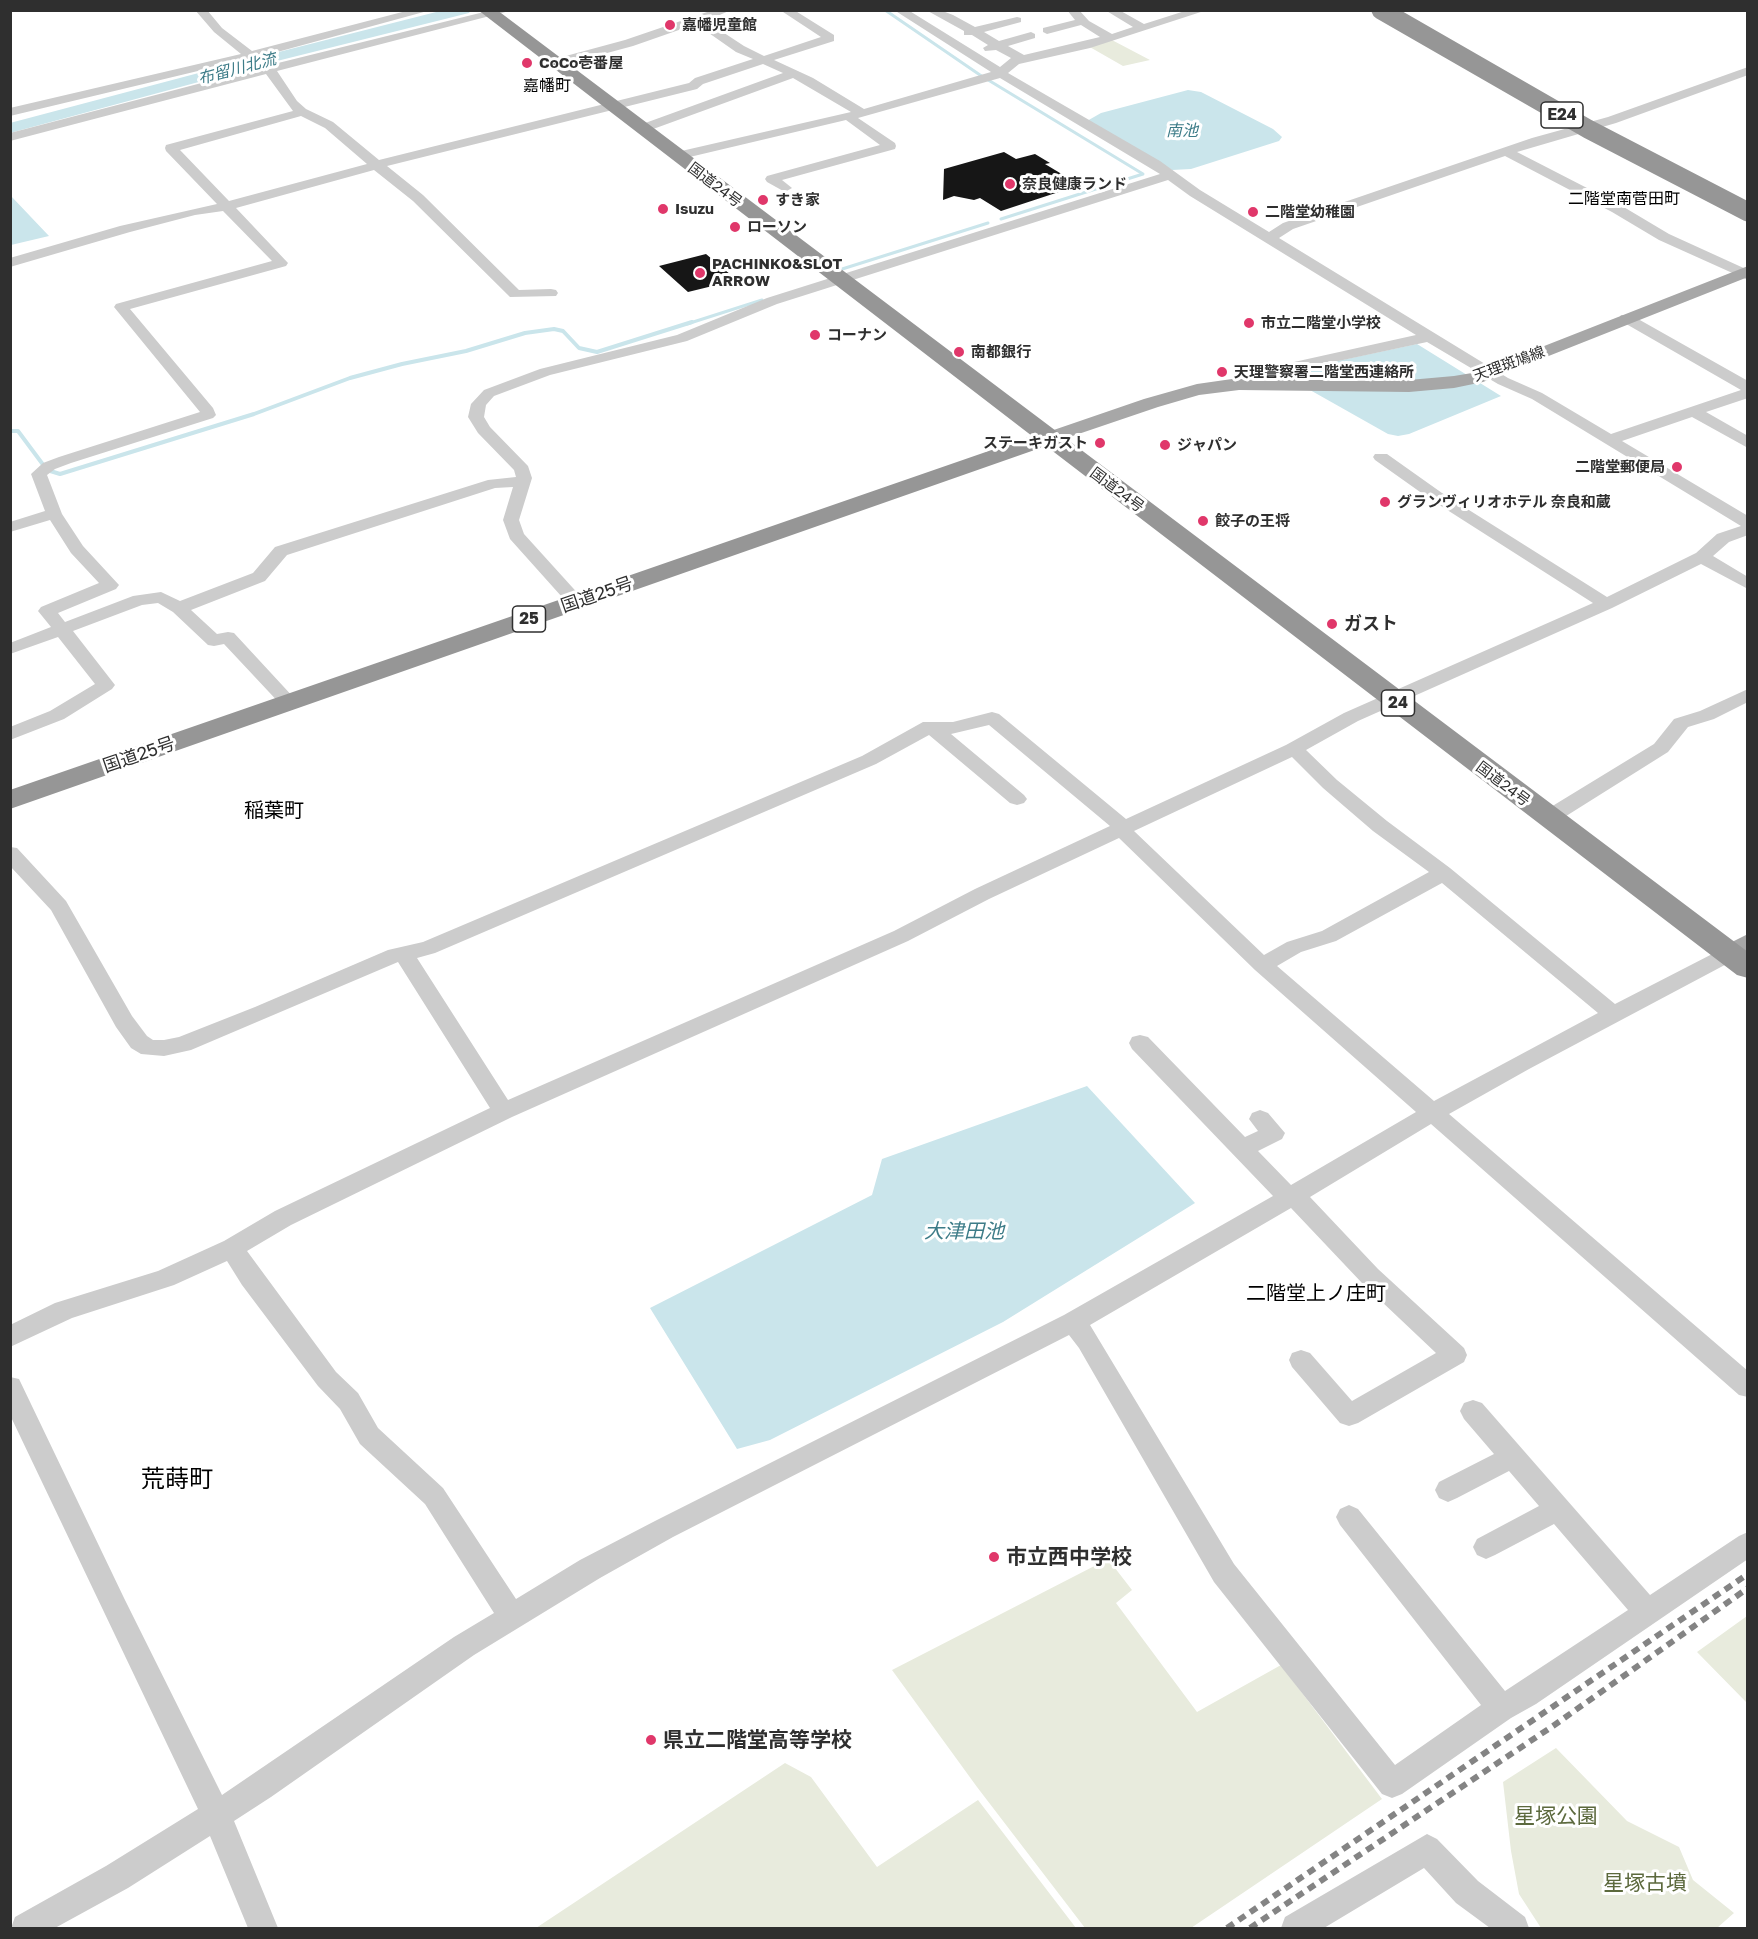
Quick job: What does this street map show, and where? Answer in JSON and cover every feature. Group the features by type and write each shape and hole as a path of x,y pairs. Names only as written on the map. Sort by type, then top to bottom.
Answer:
{"highway":[{"name":"E24","path":"1381,10 1588,129 1748,212"},
{"name":"E24","path":"1395,10 1530,90 1748,203"},
{"name":"国道24号","path":"494,12 555,63 641,129 1548,818 1742,953"},
{"name":"国道25号","path":"10,800 1049,438"}],"main road":[{"name":"天理斑鳩線","path":"1049,438 1141,406 1197,390 1239,384 1409,386 1483,376 1626,318 1746,273"}],"street":[{"path":"200,10 218,30 270,70 291,103 302,112 329,125 376,166 418,198 515,294 551,293"},
{"path":"10,112 94,91 151,81 426,10"},
{"path":"555,63 629,43 726,10"},
{"path":"10,263 125,229 195,211 227,206 693,86 699,81 831,38 785,10"},
{"path":"899,10 995,73 1036,95 1271,237 1429,337 1483,376 1537,396 1748,523"},
{"path":"908,10 928,16 945,17 960,13"},
{"path":"1000,10 1031,36 1057,52"},
{"path":"1072,10 1083,21 1109,37"},
{"path":"1110,10 1141,27"},
{"path":"677,156 862,113 995,73 1018,60 1057,52 1109,37 1141,27 1156,19 1202,10"},
{"path":"10,138 270,70 483,20 494,12"},
{"path":"928,16 952,38 975,51 995,73"},
{"path":"945,17 997,45 1018,60"},
{"path":"697,20 740,49 809,81 862,113"},
{"path":"1047,30 1083,21"},
{"path":"952,38 1018,25"},
{"path":"975,51 1031,36"},
{"path":"1271,237 1288,226 1506,152 1612,120 1748,71"},
{"path":"641,129 793,74"},
{"path":"151,81 167,97"},
{"path":"10,143 167,97"},
{"path":"10,734 57,715 106,685 47,611 110,585 77,549 54,514 39,477 43,469 208,415 208,411 121,307 281,263 171,148 302,112"},
{"path":"785,188 772,179 890,146 848,116"},
{"path":"1506,152 1617,209 1664,237 1746,273"},
{"path":"576,602 516,535 511,520 522,482 522,468 484,430 476,417 479,404 489,393 545,372 682,338 772,301 1169,175"},
{"path":"1626,318 1748,391"},
{"path":"1289,383 1279,373 1281,369 1429,337"},
{"path":"1609,440 1694,412 1748,391"},
{"path":"1694,412 1748,443"},
{"path":"1381,457 1436,496 1606,604"},
{"path":"179,608 259,577 281,551 494,483 522,482"},
{"path":"10,527 54,514"},
{"path":"10,1337 64,1310 165,1278 232,1248 283,1218 504,1111 901,936 982,894 1293,749 1352,717 1606,604 1702,557 1724,538 1748,529"},
{"path":"1702,557 1748,584"},
{"path":"10,649 139,600 161,597 179,608 214,641 228,637 289,702"},
{"path":"1548,818 1661,748 1681,723 1707,715 1748,694"},
{"path":"10,853 59,906 124,1021 139,1042 149,1048 164,1048 183,1044 395,955 428,948 869,760 930,726 953,728 992,718 1124,829 1262,965 1748,1387"},
{"path":"930,726 1017,799"},
{"path":"1293,749 1380,826 1443,873 1614,1015"},
{"path":"1262,965 1294,947 1329,936 1443,873"},
{"path":"26,1929 117,1877 261,1787 464,1646 590,1569 664,1529 1073,1322 1292,1197 1432,1113 1614,1015 1742,953"},
{"path":"404,954 504,1111"},
{"path":"1140,1043 1242,1149 1370,1276 1455,1355 1349,1415 1300,1360"},
{"path":"1242,1149 1274,1133 1260,1119"},
{"path":"232,1248 321,1371 349,1401 369,1436 434,1496 512,1616"},
{"path":"1073,1322 1088,1341 1224,1573 1392,1784 1501,1708 1526,1695 1748,1544"},
{"path":"10,1386 114,1607 216,1814 262,1929"},
{"path":"1473,1411 1648,1613"},
{"path":"1448,1490 1512,1457"},
{"path":"1486,1547 1558,1509"},
{"path":"1349,1517 1501,1708"},
{"path":"1296,1929 1426,1849 1467,1892 1506,1926"}],"green space":[{"path":"1110,39 1150,60 1123,66 1088,46"},
{"path":"1108,1559 1132,1590 1116,1603 1197,1712 1281,1665 1382,1799 1191,1928 1085,1928 977,1787 892,1670"},
{"path":"1747,1616 1747,1703 1697,1652"},
{"name":"星塚公園","path":"1556,1748 1627,1821 1679,1847 1693,1880 1734,1913 1717,1928 1541,1928 1519,1894 1511,1851 1503,1782"},
{"path":"785,1763 811,1777 877,1867 978,1800 1076,1928 536,1928"}],"water":[{"name":"南池","path":"1188,90 1201,92 1273,129 1282,137 1279,141 1191,169 1172,170 1087,121 1101,113"},
{"path":"11,196 49,236 11,245"},
{"path":"1417,344 1501,396 1409,434 1398,436 1388,434 1310,390 1299,372 1304,368"},
{"name":"大津田池","path":"1087,1086 1195,1203 1003,1322 770,1440 737,1449 650,1308 872,1195 882,1159"}],"building":[{"name":"奈良健康ランド","path":"1004,152 1016,159 1035,154 1050,163 1045,164 1080,185 1001,211 980,198 974,200 954,196 943,200 944,169"},
{"name":"PACHINKO&SLOT ARROW","path":"706,254 737,280 688,292 659,266"}],"waterway":[{"name":"布留川北流","path":"10,128 264,60 464,10"},
{"path":"885,10 980,75 1143,174 1001,219"},
{"path":"839,270 988,223"},
{"path":"687,324 762,300"},
{"path":"10,431 18,431 47,470 60,474 254,414 350,378 402,364 466,351 525,333 554,329 563,331 579,348 597,352 692,322"}],"railway":[{"path":"1227,1928 1748,1574"},
{"path":"1250,1928 1553,1726 1748,1588"}],"place":[{"name":"嘉幡児童館","path":"670,25"},
{"name":"CoCo壱番屋","path":"527,63"},
{"name":"奈良健康ランド","path":"1010,184"},
{"name":"すき家","path":"763,200"},
{"name":"Isuzu","path":"663,209"},
{"name":"二階堂幼稚園","path":"1253,212"},
{"name":"ローソン","path":"735,227"},
{"name":"PACHINKO&SLOT ARROW","path":"700,273"},
{"name":"市立二階堂小学校","path":"1249,323"},
{"name":"コーナン","path":"815,335"},
{"name":"南都銀行","path":"959,352"},
{"name":"天理警察署二階堂西連絡所","path":"1222,372"},
{"name":"ステーキガスト","path":"1100,443"},
{"name":"ジャパン","path":"1165,445"},
{"name":"二階堂郵便局","path":"1677,467"},
{"name":"グランヴィリオホテル 奈良和蔵","path":"1385,502"},
{"name":"餃子の王将","path":"1203,521"},
{"name":"ガスト","path":"1332,624"},
{"name":"市立西中学校","path":"994,1557"},
{"name":"県立二階堂高等学校","path":"651,1740"}],"district":[{"name":"嘉幡町","path":"547,86"},
{"name":"二階堂南菅田町","path":"1624,199"},
{"name":"稲葉町","path":"274,811"},
{"name":"二階堂上ノ庄町","path":"1316,1294"},
{"name":"荒蒔町","path":"177,1479"}],"park label":[{"name":"星塚古墳","path":"1645,1883"}]}
